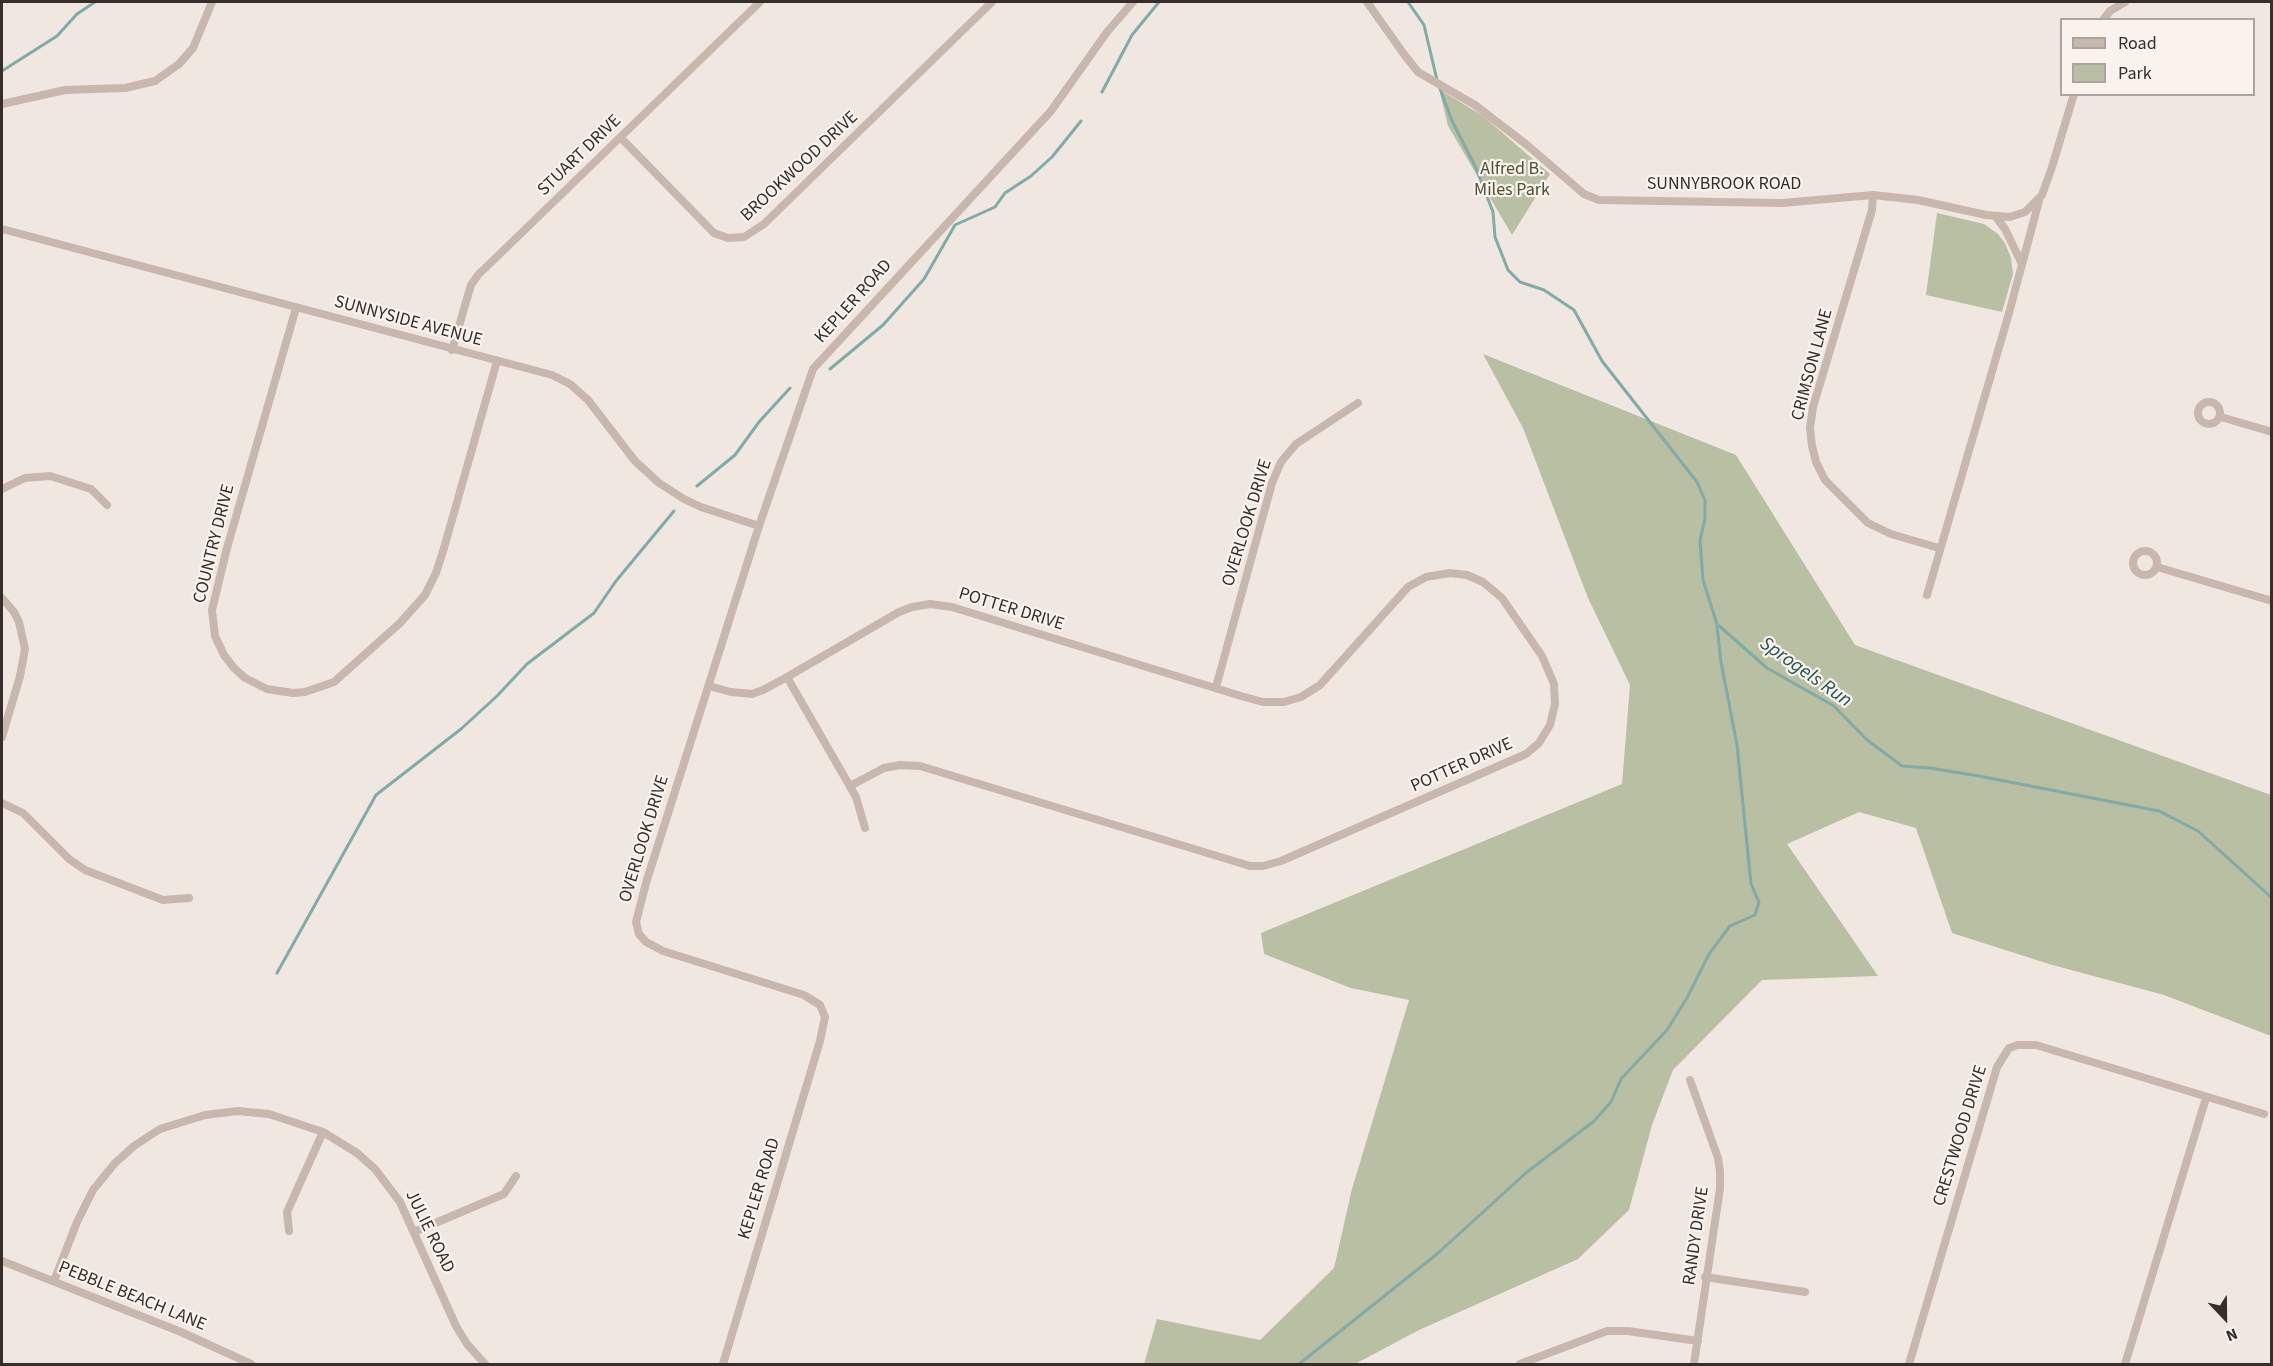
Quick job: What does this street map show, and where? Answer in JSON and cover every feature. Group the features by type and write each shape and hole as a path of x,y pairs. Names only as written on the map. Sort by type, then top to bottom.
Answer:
{"street":[{"path":"2,104 65,90 125,88 155,81 179,64 193,48 212,2"},
{"name":"STUART DRIVE","path":"452,350 471,285 478,275 760,2"},
{"name":"BROOKWOOD DRIVE","path":"621,138 714,233 728,238 744,237 764,224 992,2"},
{"name":"KEPLER ROAD","path":"709,686 759,526 813,369 1050,111 1107,32 1133,2"},
{"name":"SUNNYBROOK ROAD","path":"1367,2 1410,63 1427,78 1475,105 1580,192 1594,199 1782,203 1873,195 1918,200 2010,218 2031,207 2040,197 2052,167 2073,96"},
{"path":"2105,18 2115,8 2126,2"},
{"name":"CRIMSON LANE","path":"1873,195 1872,210 1813,407 1810,438 1816,462 1825,480 1868,523 1891,534 1939,548"},
{"path":"1927,595 2040,197"},
{"path":"1996,217 2005,229 2022,264"},
{"name":"SUNNYSIDE AVENUE","path":"2,229 452,350 543,372 570,384 600,412 635,461 659,483 701,507 759,526"},
{"name":"COUNTRY DRIVE","path":"296,308 227,548 212,610 215,636 224,655 245,678 267,689 293,693 305,692 334,682 400,623 425,595 440,561 497,361"},
{"name":"OVERLOOK DRIVE","path":"1216,687 1272,483 1281,462 1296,444 1358,403"},
{"path":"2221,417 2271,432"},
{"path":"2,489 25,478 50,476 91,489 107,505"},
{"path":"2157,567 2271,601"},
{"name":"POTTER DRIVE","path":"709,686 731,692 752,694 763,690 899,612 930,604 952,607 1271,702 1292,700 1310,693 1325,680 1403,590 1426,577 1450,573 1467,575 1483,582 1502,598 1547,664 1554,684 1555,704 1550,725 1539,742 1517,759 1281,861 1263,866 1237,862 920,766 900,765 884,768 850,786"},
{"path":"2,598 20,622 25,649 20,676 2,737"},
{"path":"787,677 850,786 860,807 865,828"},
{"name":"OVERLOOK DRIVE","path":"709,686 646,883 636,919 637,929 643,939 663,951 804,995 820,1005 825,1022"},
{"path":"2,803 24,813 69,859 85,870 163,900 189,898"},
{"name":"KEPLER ROAD","path":"723,1365 825,1022"},
{"name":"CRESTWOOD DRIVE","path":"1909,1365 1997,1067 2009,1048 2023,1044 2036,1045 2206,1098 2264,1113"},
{"name":"RANDY DRIVE","path":"1690,1080 1718,1158 1720,1172 1720,1188 1705,1277 1694,1365"},
{"path":"2125,1365 2206,1098"},
{"name":"JULIE ROAD","path":"54,1281 77,1222 93,1190 126,1152 160,1130 205,1114 238,1111 269,1114 323,1132 357,1153 375,1169 400,1202 456,1326 467,1344 485,1365"},
{"path":"290,1231 287,1212 323,1132"},
{"path":"414,1232 504,1194 516,1176"},
{"name":"PEBBLE BEACH LANE","path":"2,1261 181,1332 251,1365"},
{"path":"1705,1277 1805,1292"},
{"path":"1520,1365 1607,1331 1628,1331 1698,1341"}],"green space":[{"name":"Alfred B. Miles Park","path":"1439,89 1483,116 1550,174 1512,235 1448,126"},
{"path":"1937,213 1984,224 1998,234 2005,243 2011,258 2013,274 2002,312 1926,295"},
{"path":"1483,354 1736,455 1855,645 2271,795 2271,1036 2164,995 2049,964 1952,933 1916,828 1859,812 1787,844 1878,976 1762,980 1673,1070 1652,1125 1629,1210 1578,1259 1419,1330 1355,1364 1144,1364 1157,1319 1260,1340 1334,1268 1352,1189 1409,1000 1351,988 1264,954 1261,933 1622,784 1630,685 1588,598 1523,428"}],"waterway":[{"path":"2,71 57,36 77,14 95,2"},
{"path":"1102,92 1132,35 1159,2"},
{"name":"Sprogels Run","path":"1408,2 1424,25 1437,80"},
{"name":"Sprogels Run","path":"1439,86 1452,121 1476,168 1493,212 1495,237 1508,270 1520,282 1544,290 1574,310 1602,361 1697,482 1705,500 1705,519 1700,540 1703,580 1717,624 1767,668 1834,706 1866,739 1902,766 1979,776 2159,811 2198,831 2272,898"},
{"path":"830,369 883,325 924,279 955,225 995,207 1005,193 1031,176 1052,157 1081,121"},
{"path":"697,486 735,455 759,422 790,388"},
{"path":"277,973 376,795 461,729 527,664 594,613 616,581 674,511"},
{"path":"1299,1364 1437,1254 1527,1172 1593,1122 1611,1102 1621,1079 1667,1030 1687,998 1709,954 1730,926 1755,915 1759,902 1751,884 1737,745 1721,662 1717,626"}]}
